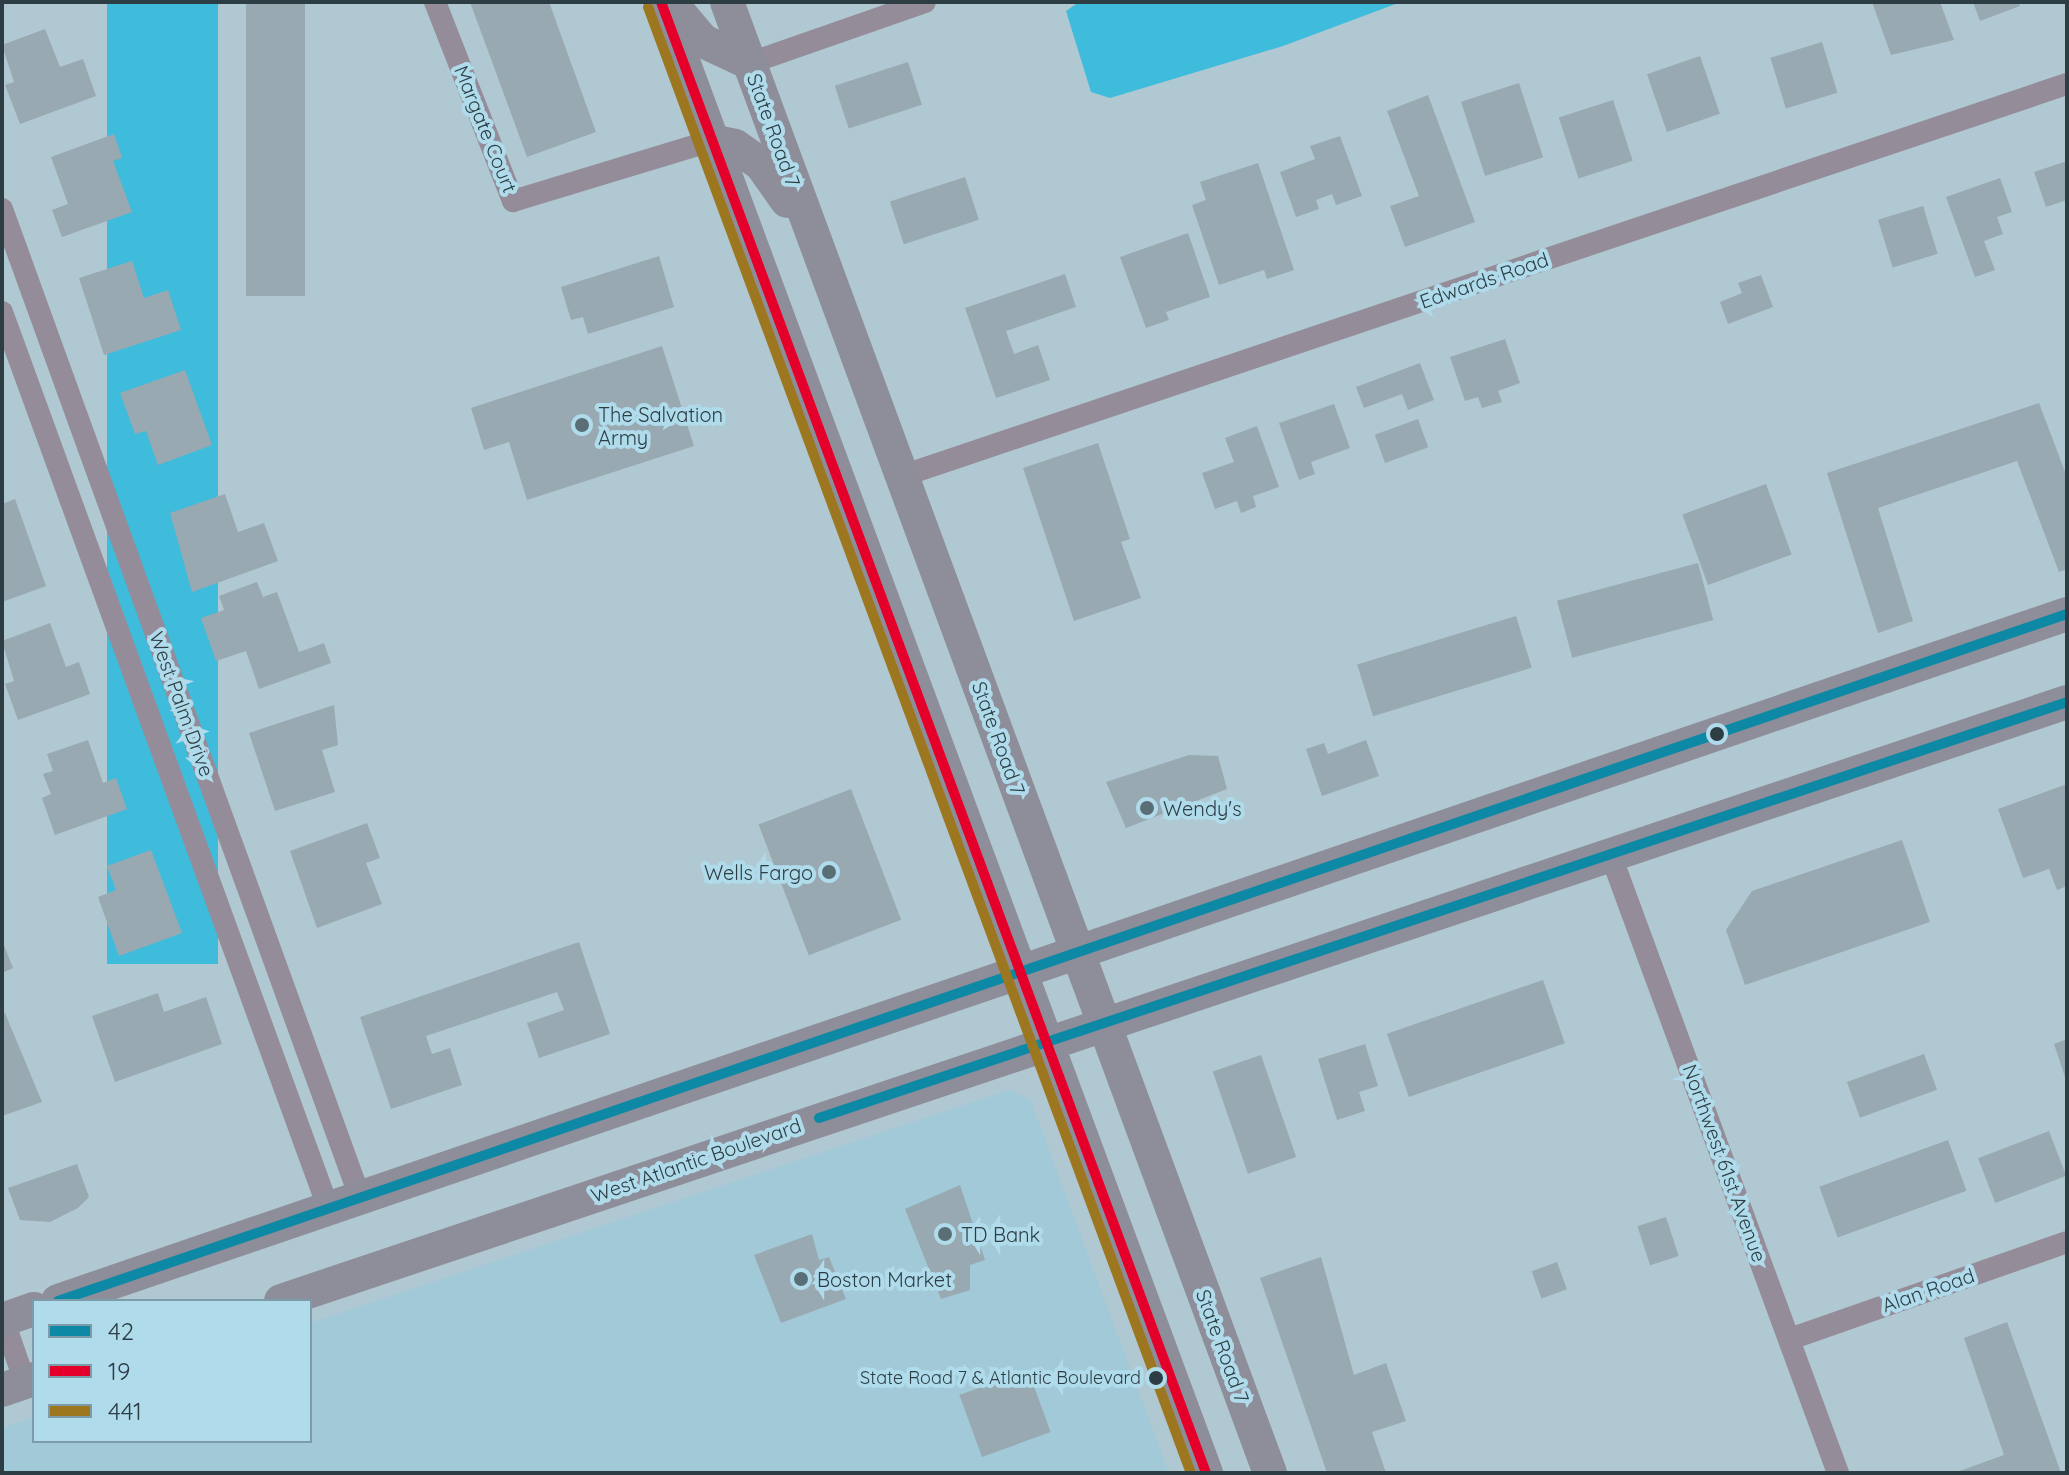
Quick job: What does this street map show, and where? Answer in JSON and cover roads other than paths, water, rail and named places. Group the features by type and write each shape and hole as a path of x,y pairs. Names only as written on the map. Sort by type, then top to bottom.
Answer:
{"main road":[{"path":"661,2 1206,1473"},
{"path":"670,2 703,41 750,63"},
{"name":"State Road 7","path":"727,2 1270,1473"},
{"path":"710,141 735,146 761,164 814,241"},
{"path":"64,1299 2067,614"},
{"name":"West Atlantic Boulevard","path":"287,1299 1047,1041 2067,702"}],"street":[{"name":"Margate Court","path":"435,2 513,201 710,141"},
{"path":"750,63 925,2"},
{"name":"Edwards Road","path":"902,476 2067,84"},
{"name":"West Palm Drive","path":"2,209 311,1055 345,1205"},
{"name":"West Palm Drive","path":"2,312 277,1067 345,1205"},
{"path":"115,623 147,611"},
{"name":"Northwest 61st Avenue","path":"1610,853 1838,1473"},
{"path":"277,1067 311,1055"},
{"name":"Alan Road","path":"1790,1339 2067,1242"},
{"path":"10,1316 20,1384"}],"water":[{"path":"107,2 218,2 218,964 107,964"},
{"path":"1079,2 1401,2 1283,46 1110,98 1091,92 1066,11"}],"place":[{"name":"The Salvation Army","path":"582,425"},
{"name":"Wendy's","path":"1147,808"},
{"name":"Wells Fargo","path":"829,872"},
{"name":"TD Bank","path":"945,1234"},
{"name":"Boston Market","path":"801,1279"},
{"name":"State Road 7 & Atlantic Boulevard","path":"1156,1378"}]}
